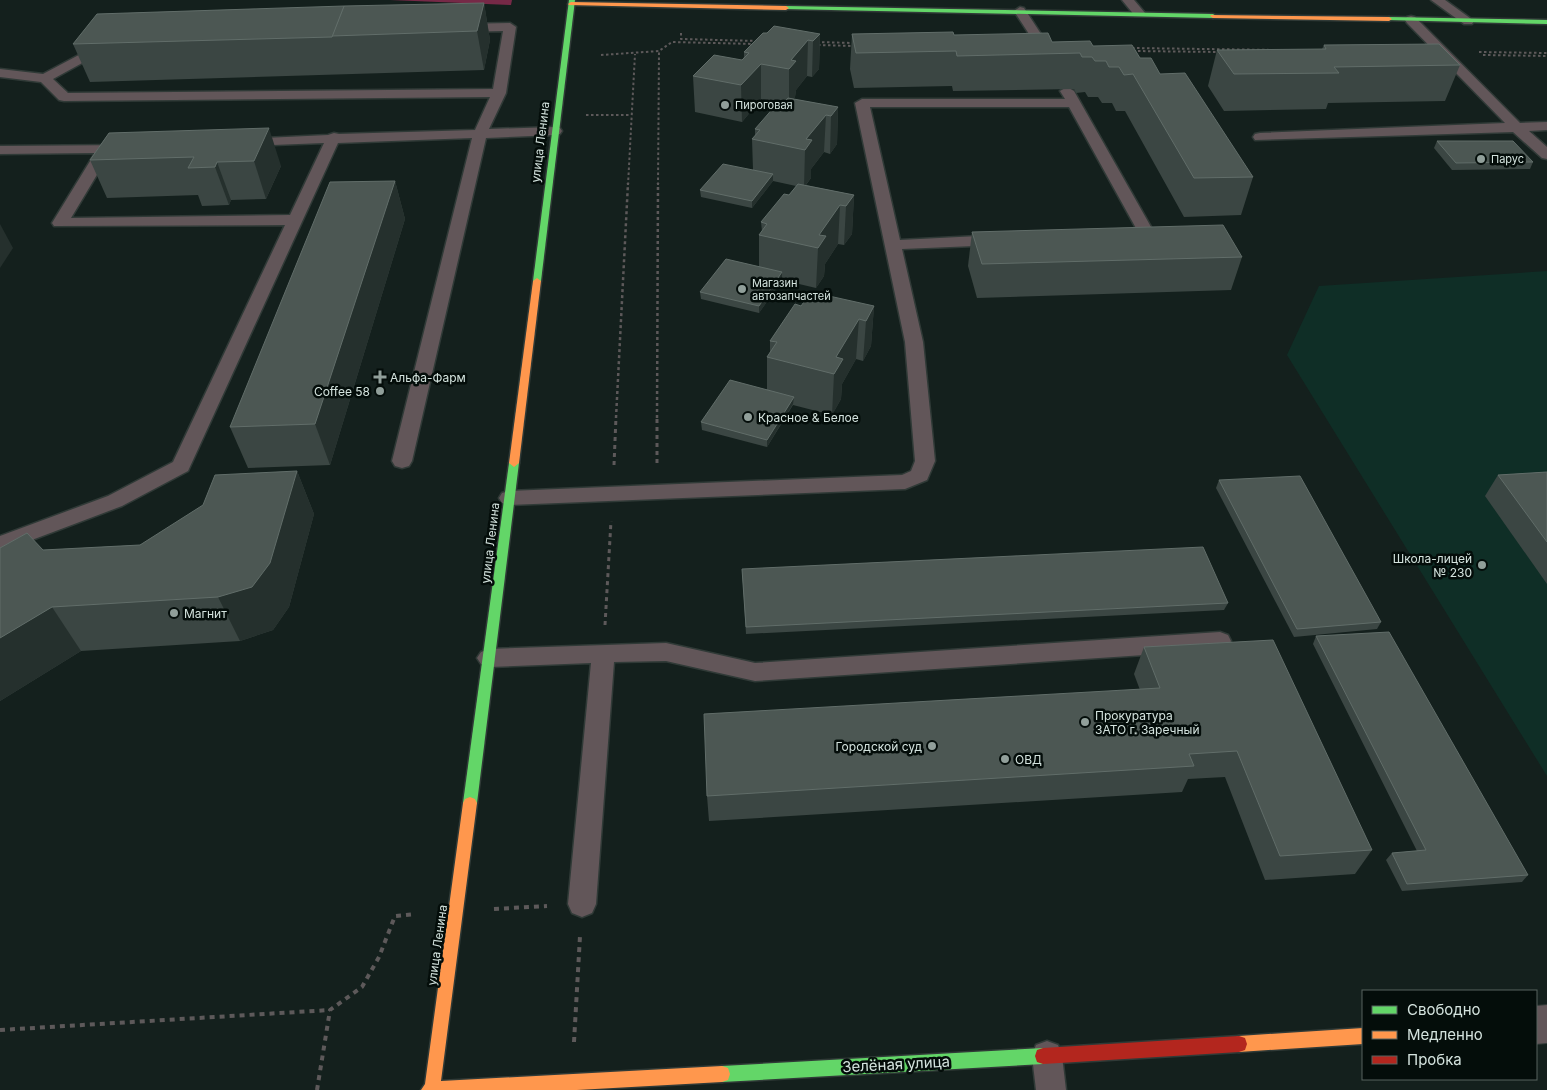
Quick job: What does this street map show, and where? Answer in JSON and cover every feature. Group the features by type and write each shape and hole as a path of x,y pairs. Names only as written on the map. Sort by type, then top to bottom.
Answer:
{"main road":[{"path":"572,2 683,6 1547,22"},
{"name":"улица Ленина","path":"431,1090 489,658 572,2"},
{"name":"Зелёная улица","path":"431,1090 1047,1056 1362,1036"}],"lane":[{"path":"1128,0 1139,13"},
{"path":"1437,0 1468,21"},
{"path":"1020,11 1046,48 1055,68"},
{"path":"1411,20 1516,127 1547,154"},
{"path":"0,73 45,78 124,35 510,27 499,92 480,133 402,461"},
{"path":"45,78 64,97 499,92"},
{"path":"509,498 612,492 905,482 920,475 925,461 914,342 862,103 1069,96 1147,234 1108,236"},
{"path":"1260,137 1547,126"},
{"path":"235,142 334,137 556,131"},
{"path":"0,544 116,501 181,466 334,137"},
{"path":"0,150 135,148"},
{"path":"105,149 60,223 294,220"},
{"path":"892,245 1010,240"},
{"path":"489,658 666,652 755,672 1220,641"},
{"path":"582,904 603,653"},
{"path":"1047,1056 1051,1090"}],"path":[{"path":"683,6 681,39 760,41"},
{"path":"809,42 858,43"},
{"path":"1125,48 1283,50"},
{"path":"657,491 659,51"},
{"path":"1441,51 1547,53"},
{"path":"603,653 635,54"},
{"path":"0,1030 330,1010"}],"shaded area":[{"path":"390,0 512,0 511,5"},
{"name":"Школа-лицей № 230","path":"1547,271 1547,776 1287,355 1319,286"}],"building":[{"path":"484,3 477,31 332,36 344,6"},
{"path":"344,6 332,37 73,44 97,14"},
{"path":"774,26 820,34 813,41 808,40 791,60 796,61 789,69 761,64 741,85 693,76 714,55 742,60 749,53 744,52 763,33 767,33"},
{"path":"953,32 954,35 1048,33 1052,42 1090,41 1093,46 1132,45 1140,58 1151,58 1160,74 1185,73 1253,177 1194,178 1133,74 1124,75 1119,67 1109,67 1106,61 1095,61 1092,57 1082,57 1080,53 957,56 956,51 856,53 852,34"},
{"path":"1439,44 1460,65 1334,67 1339,73 1234,74 1217,50 1326,49 1324,45"},
{"path":"788,98 838,107 831,116 826,115 806,139 812,140 805,150 752,139 760,130 755,129 775,106 780,107"},
{"path":"269,128 254,161 217,162 215,167 188,168 194,157 90,160 109,133"},
{"path":"1437,141 1513,141 1533,162 1456,163"},
{"path":"723,164 773,174 752,201 700,190"},
{"path":"395,181 315,424 230,427 330,182"},
{"path":"798,184 854,195 846,206 840,205 819,235 826,236 818,248 759,235 767,224 761,222 784,194 789,195"},
{"path":"1223,225 1242,257 982,264 972,232"},
{"name":"Магазин автозапчастей","path":"726,259 782,272 759,306 700,292"},
{"path":"811,292 874,306 866,321 859,319 836,357 843,359 834,374 767,357 777,342 770,341 795,304 801,306"},
{"name":"Красное & Белое","path":"730,380 794,397 767,440 701,422"},
{"path":"297,471 270,563 252,587 218,597 52,607 0,638 0,548 27,533 43,550 140,545 203,505 215,475"},
{"path":"1547,472 1547,542 1498,475"},
{"path":"1300,476 1381,622 1297,629 1219,480"},
{"path":"1203,547 1228,603 746,627 742,569"},
{"path":"1389,632 1528,875 1407,884 1392,853 1426,850 1316,636"},
{"name":"ОВД","path":"1273,640 1372,850 1280,856 1237,751 1189,754 1194,766 707,796 704,714 1160,688 1144,647"}],"traffic: fast":[{"path":"537,281 572,0"},
{"path":"786,8 1213,16"},
{"path":"1389,19 1547,22"},
{"path":"470,803 514,463"},
{"path":"722,1074 1043,1056"}],"traffic: slow":[{"path":"571,4 786,8"},
{"path":"1213,16 1389,19"},
{"path":"514,463 537,281"},
{"path":"432,1090 470,803"},
{"path":"1239,1044 1362,1036"},
{"path":"429,1090 722,1074"}],"traffic: jam":[{"path":"1043,1056 1239,1044"}],"place":[{"name":"Пироговая","path":"725,105"},
{"name":"Парус","path":"1481,159"},
{"name":"Магазин автозапчастей","path":"742,289"},
{"name":"Альфа-Фарм","path":"380,377"},
{"name":"Coffee 58","path":"380,391"},
{"name":"Красное & Белое","path":"748,417"},
{"name":"Школа-лицей № 230","path":"1482,565"},
{"name":"Магнит","path":"174,613"},
{"name":"Прокуратура ЗАТО г. Заречный","path":"1085,722"},
{"name":"Городской суд","path":"932,746"},
{"name":"ОВД","path":"1005,759"}]}
